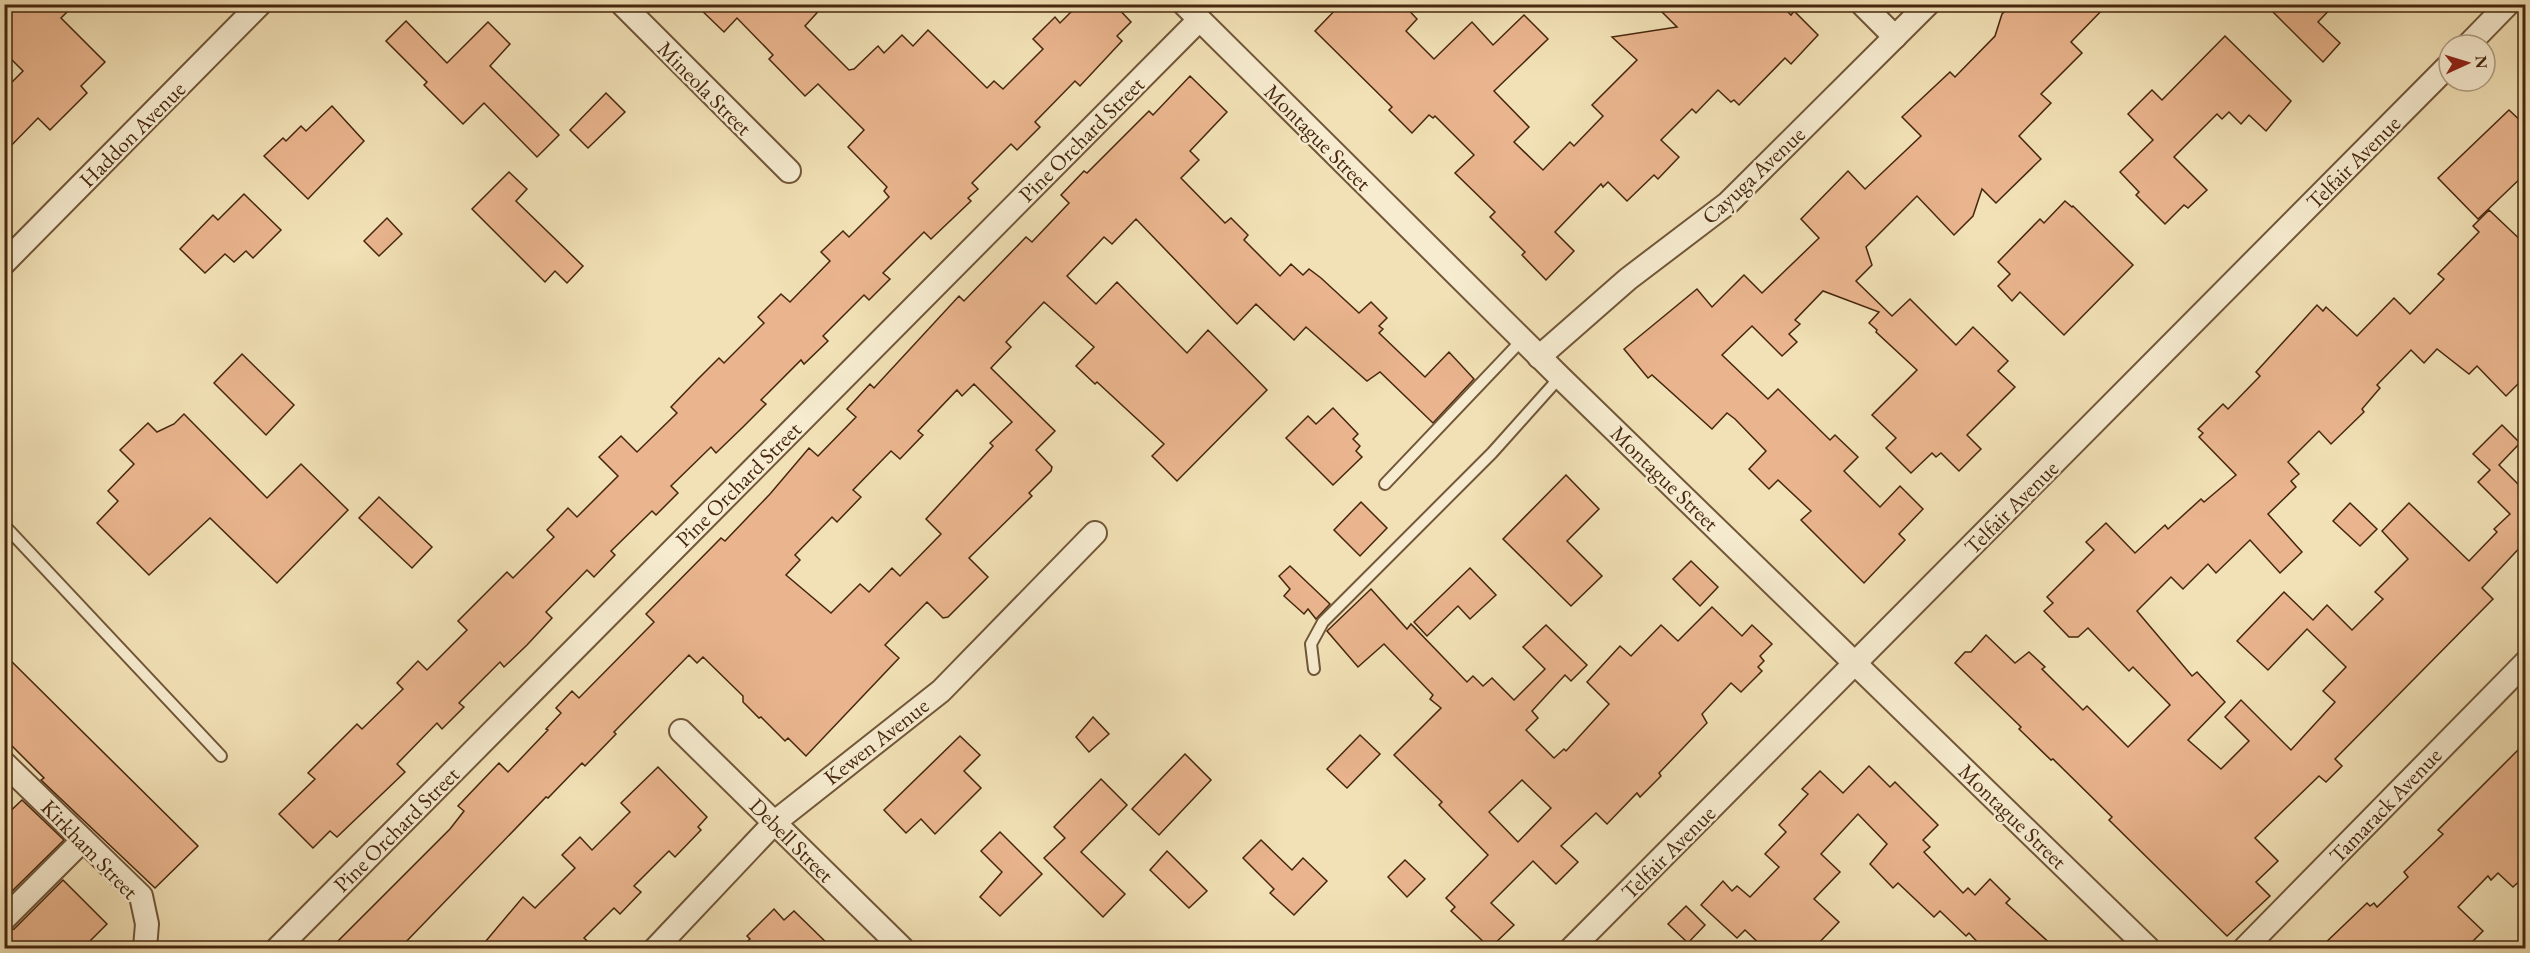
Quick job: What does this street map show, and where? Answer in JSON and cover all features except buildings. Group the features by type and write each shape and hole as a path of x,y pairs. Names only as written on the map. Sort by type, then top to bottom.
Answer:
{"street":[{"name":"Haddon Avenue","path":"4,263 260,4"},
{"name":"Mineola Street","path":"622,4 789,171"},
{"path":"1862,4 1895,37"},
{"name":"Cayuga Avenue","path":"1539,357 1628,279 1728,203 1928,4"},
{"path":"2480,33 2508,4"},
{"name":"Pine Orchard Street","path":"278,948 1176,43 1192,12"},
{"name":"Montague Street","path":"1192,12 1539,357 1857,663 2148,948"},
{"name":"Telfair Avenue","path":"1572,948 2437,76"},
{"name":"Kewen Avenue","path":"656,948 775,822 941,691 1095,533"},
{"name":"Tamarack Avenue","path":"2245,948 2526,662"},
{"name":"Debell Street","path":"681,731 902,948"},
{"name":"Kirkham Street","path":"4,763 141,896 147,924 145,948"},
{"path":"4,920 83,840"}],"lane":[{"path":"1385,484 1522,340"},
{"path":"1314,669 1311,644 1323,622 1492,453 1560,377"},
{"path":"4,525 221,756"}]}
